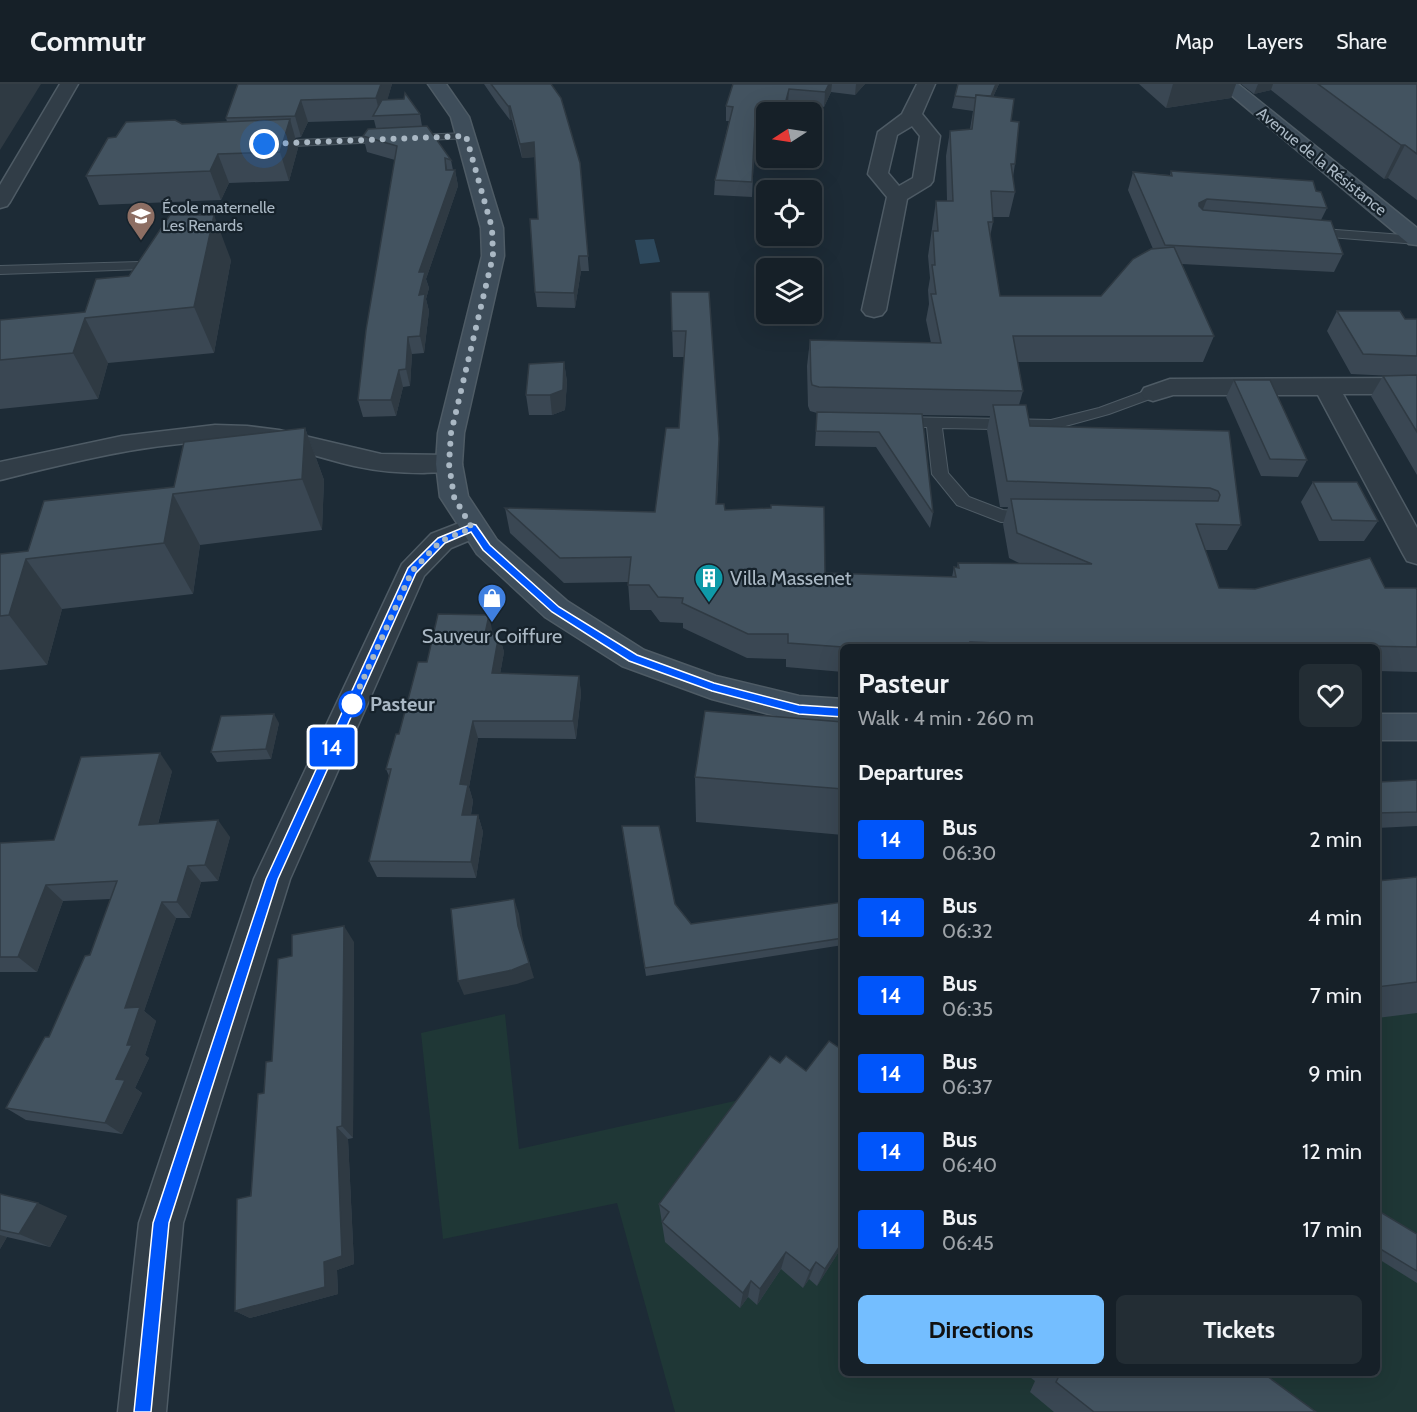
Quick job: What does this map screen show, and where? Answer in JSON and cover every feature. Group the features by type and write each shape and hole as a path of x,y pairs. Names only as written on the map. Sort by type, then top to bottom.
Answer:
{"main road":[{"path":"437,84 460,117 492,228 493,256 451,433 449,464 454,497 472,528 487,547 556,609 633,658 712,687 799,709 840,712"},
{"name":"Avenue de la Résistance","path":"1227,84 1417,239"},
{"path":"1380,727 1417,727"}],"street":[{"path":"0,202 69,84"},
{"path":"897,196 878,174 888,132 906,124 913,115 926,84"},
{"path":"873,310 897,196 923,181 930,136 913,115"},
{"path":"1154,393 1170,387 1417,386"},
{"path":"1326,387 1417,554"},
{"path":"0,471 128,442 176,436 235,435 291,440 373,462 449,464"},
{"path":"142,1412 161,1223 272,879 412,571 441,541 472,528"}],"lane":[{"path":"264,144 466,136"},
{"path":"1293,230 1417,239"},
{"path":"0,270 139,266"},
{"path":"878,422 1051,425 1104,411 1154,393"},
{"path":"934,423 940,474 963,501 1001,516 1047,518"}],"green space":[{"path":"1417,913 1417,1412 675,1412 617,1203 443,1239 421,1033 505,1014 519,1149 840,1078 840,1376 1380,1376 1380,916"}],"water":[{"path":"654,239 660,262 640,264 635,240"}],"building":[{"path":"238,84 381,84 376,98 301,100 295,116 226,118"},
{"path":"491,84 551,84 561,98 580,163 588,256 579,256 574,293 535,292 530,219 538,219 534,142 520,144 510,106"},
{"path":"733,84 829,84 825,92 789,89 786,102 756,102 752,182 715,180 733,107 726,106"},
{"path":"958,84 996,84 991,96 976,95 976,98 955,96"},
{"path":"1318,84 1417,84 1417,154 1405,145 1401,145"},
{"path":"405,93 420,114 373,116 382,100 404,99"},
{"path":"976,95 1014,99 1011,121 1019,122 1015,164 1011,164 1015,192 991,191 993,222 988,222 1000,296 1101,296 1133,259 1151,249 1174,247 1214,336 1013,336 1023,391 819,387 812,385 810,340 941,343 931,294 936,294 932,265 935,265 933,231 938,231 936,201 953,201 950,131 972,129"},
{"path":"290,119 280,152 218,154 210,171 86,176 108,138 116,137 126,122 175,120 182,124"},
{"path":"427,126 451,160 445,158 446,170 455,170 419,272 425,272 419,295 425,294 420,336 408,337 406,369 399,370 391,400 358,400 366,330 397,146 363,136 368,129"},
{"path":"1171,171 1313,181 1316,191 1321,192 1327,208 1207,199 1199,203 1199,206 1203,210 1331,221 1343,254 1165,245 1133,172 1172,176"},
{"path":"170,215 214,215 194,307 85,318 73,353 0,360 0,320 85,312 96,279 129,276"},
{"path":"671,292 709,292 719,439 716,504 724,504 725,510 771,508 771,505 824,507 825,573 956,577 954,567 959,568 958,563 1092,564 1017,533 1011,499 1218,501 1220,495 1218,491 1210,488 1007,481 993,405 1026,405 1030,426 1229,431 1241,525 1196,524 1219,588 1255,589 1370,558 1385,588 1416,588 1417,647 1380,646 1380,644 970,642 970,644 840,644 840,647 788,643 788,634 748,634 682,603 683,598 658,597 649,585 628,585 631,557 560,558 505,508 655,512 666,428 679,428 686,331 672,331"},
{"path":"1337,311 1400,311 1405,319 1417,319 1417,356 1363,354"},
{"path":"564,362 563,390 550,395 526,395 529,364"},
{"path":"1417,375 1417,432 1383,376"},
{"path":"1234,380 1270,380 1307,460 1270,459"},
{"path":"817,412 922,414 933,513 879,432 816,431"},
{"path":"305,428 302,479 173,494 164,543 26,559 9,615 0,616 0,554 28,551 44,501 174,487 184,442"},
{"path":"1313,482 1357,482 1378,521 1332,520"},
{"path":"438,614 489,615 485,634 499,634 492,673 579,676 573,721 473,721 460,784 468,785 462,815 478,815 471,862 369,861 391,769 386,769 396,734 399,734 418,662 427,662"},
{"path":"705,711 840,722 840,789 695,777"},
{"path":"274,714 266,749 211,752 221,716"},
{"path":"160,753 139,825 218,820 205,865 188,866 177,902 162,902 125,1008 140,1007 127,1045 132,1045 116,1079 125,1080 105,1123 6,1108 45,1037 49,1037 85,956 90,955 117,881 46,885 18,957 0,957 0,843 54,840 81,757"},
{"path":"1417,780 1417,812 1380,813 1380,782"},
{"path":"622,826 659,826 675,904 691,924 840,902 840,938 645,968"},
{"path":"1417,877 1417,982 1380,987 1380,881"},
{"path":"514,899 518,926 529,963 512,970 458,981 451,909"},
{"path":"344,926 342,1126 337,1127 342,1256 324,1262 325,1287 235,1311 237,1199 251,1196 258,1094 264,1093 266,1062 272,1061 278,959 292,956 292,935"},
{"path":"829,1041 838,1047 840,1044 840,1246 825,1269 816,1262 810,1271 786,1252 760,1289 751,1281 743,1293 662,1222 669,1212 659,1204 770,1056 780,1063 786,1056 806,1071"},
{"path":"0,1194 38,1203 19,1234 0,1230"},
{"path":"1380,1212 1417,1234 1417,1271 1380,1249"},
{"path":"1059,1376 1267,1376 1316,1412 1094,1412 1056,1382"}],"bus line":[{"name":"14","path":"142,1412 161,1223 272,879 412,571 441,541 472,528 487,547 519,579 556,609 633,658 712,687 799,709 840,712"}],"place":[{"name":"École maternelle Les Renards","path":"141,242"},
{"name":"Villa Massenet","path":"709,604"},
{"name":"Sauveur Coiffure","path":"492,624"},
{"name":"Pasteur","path":"352,704"}],"route":[{"path":"264,144 466,136 492,228 493,256 488,283 451,433 449,464 454,497 472,528 441,541 412,571 352,704"}]}
